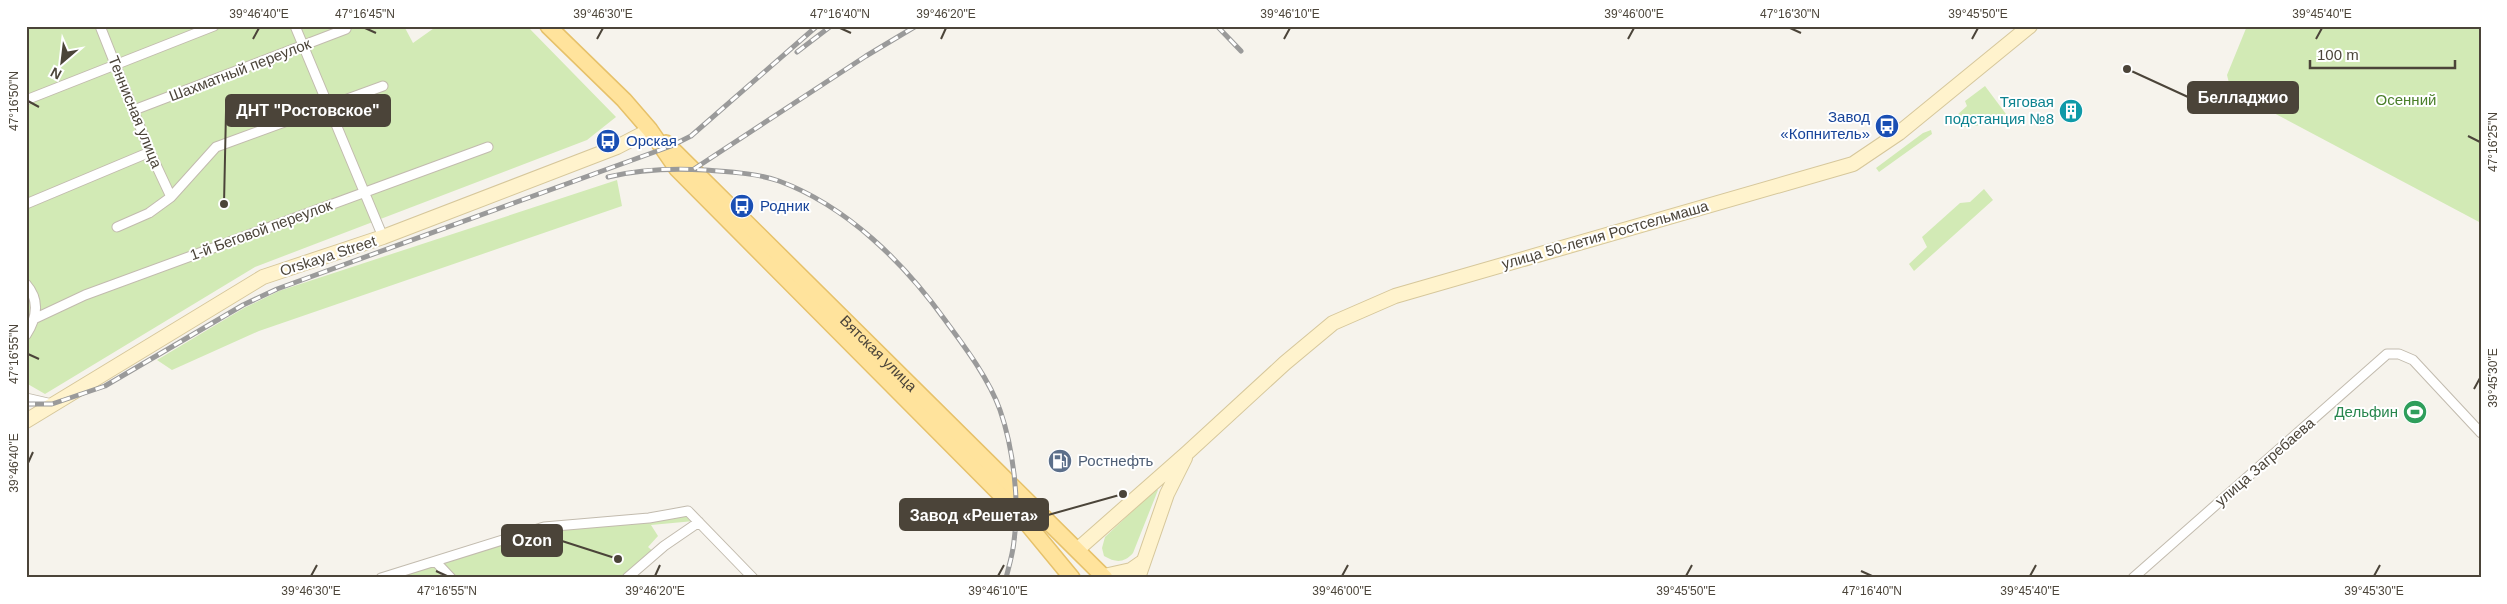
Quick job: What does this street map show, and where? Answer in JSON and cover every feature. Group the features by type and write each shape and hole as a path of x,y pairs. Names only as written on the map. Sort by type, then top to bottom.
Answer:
{"main road":[{"name":"Вятская улица","path":"548,26 624,100 650,130 678,169 1015,509 1072,578"},
{"name":"улица 50-летия Ростсельмаша","path":"1077,550 1188,453 1285,363 1333,323 1395,296 1853,164 1899,133 2030,26"},
{"name":"Вятская улица","path":"650,130 679,154 1102,577"},
{"name":"Orskaya Street","path":"26,421 263,277 383,237 617,147 650,130"},
{"path":"1138,578 1141,563 1167,494 1188,453"},
{"path":"1060,564 1077,550"},
{"path":"1102,577 1131,570 1141,563"}],"street":[{"name":"Теннисная улица","path":"100,26 150,152 171,198"},
{"path":"26,100 214,26"},
{"path":"295,26 363,193 383,237"},
{"name":"Шахматный переулок","path":"134,110 346,29"},
{"path":"117,226 149,213 171,198 216,147 383,86"},
{"name":"1-й Беговой переулок","path":"36,318 85,295 488,147"},
{"path":"26,204 150,152"},
{"path":"26,284 32,291 36,318 26,335"},
{"name":"улица Загребаева","path":"2133,578 2387,354 2399,354 2413,360 2481,433"},
{"path":"26,398 52,404"},
{"path":"381,578 544,527 648,518 688,511 754,578"},
{"path":"627,578 664,546 699,522"},
{"path":"436,562 451,578"}],"green space":[{"path":"26,26 404,26 413,43 437,26 527,26 616,117 587,140 255,267 45,394 26,383"},
{"name":"Осенний","path":"2247,26 2481,26 2481,223 2236,93 2230,87 2227,75"},
{"path":"1985,86 2012,122 1962,127 1956,116 1967,106 1965,101"},
{"path":"1931,130 1932,134 1879,172 1876,168 1923,133"},
{"path":"617,180 622,206 259,331 172,370 157,360 244,308 279,291"},
{"path":"1984,189 1993,200 1914,271 1909,264 1927,247 1922,237 1960,203 1970,202"},
{"path":"1156,489 1158,490 1133,553 1120,561 1104,556 1102,548 1105,537"},
{"path":"687,513 694,521 651,525 658,536 648,547 654,552 627,578 377,578 509,535"}],"railway":[{"path":"26,404 52,404 105,386 243,305 277,289 671,146 691,136 817,26"},
{"path":"797,52 831,26"},
{"path":"694,169 866,56 916,26"},
{"path":"1217,26 1241,51"},
{"path":"608,177 644,171 680,169 733,172 770,178 804,192 828,205 872,238 892,258 929,299 960,341 983,375 1000,410 1009,441 1016,492 1016,526 1011,560 1006,578"}],"place":[{"name":"Белладжио","path":"2127,69"},
{"name":"Тяговая подстанция №8","path":"2071,111"},
{"name":"Завод «Копнитель»","path":"1887,126"},
{"name":"Орская","path":"608,141"},
{"name":"ДНТ \"Ростовское\"","path":"224,204"},
{"name":"Родник","path":"742,206"},
{"name":"Дельфин","path":"2415,412"},
{"name":"Ростнефть","path":"1060,461"},
{"name":"Завод «Решета»","path":"1123,494"},
{"name":"Ozon","path":"618,559"}]}
